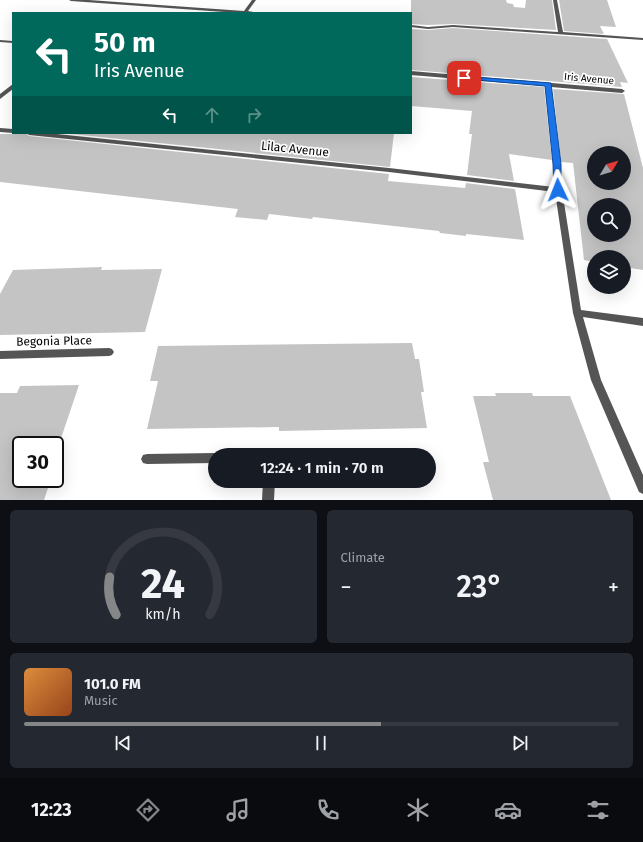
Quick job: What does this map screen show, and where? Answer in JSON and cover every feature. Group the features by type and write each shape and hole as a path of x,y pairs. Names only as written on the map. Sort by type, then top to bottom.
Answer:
{"street":[{"path":"72,0 245,12 254,0"},
{"path":"555,0 561,34"},
{"path":"412,26 428,28 453,26 643,39"},
{"path":"0,41 12,42"},
{"name":"Iris Avenue","path":"412,74 622,91"},
{"path":"548,84 557,164 558,190 577,313 596,380 643,488"},
{"path":"0,97 12,87"},
{"path":"0,130 12,131"},
{"name":"Lilac Avenue","path":"38,134 558,190"},
{"path":"577,313 643,322"},
{"name":"Begonia Place","path":"0,355 109,352"},
{"path":"147,459 208,458"},
{"path":"268,500 269,488"}],"building":[{"path":"411,0 506,0 507,3 513,4 514,7 525,8 526,0 552,0 556,30 453,24 412,24"},
{"path":"559,0 607,0 616,27 600,26 604,34 564,31"},
{"path":"453,28 607,39 628,83 620,82 622,87 412,70 412,29 428,30"},
{"path":"412,77 544,87 552,160 509,154 514,181 467,175 472,134 469,134 472,111 412,106"},
{"path":"553,89 624,94 643,168 643,270 631,268 631,250 587,250 587,261 584,260 573,163 561,162"},
{"path":"0,134 26,134 29,136 389,174 388,181 465,188 466,183 515,189 524,240 466,234 466,236 440,233 439,231 313,217 312,219 269,214 267,220 235,217 238,209 0,182"},
{"path":"72,134 394,134 390,167"},
{"path":"102,267 101,270 162,269 145,332 0,335 0,294 13,270"},
{"path":"412,343 415,359 419,359 424,392 421,392 427,428 279,431 279,427 147,429 158,381 150,381 158,346"},
{"path":"79,385 62,436 12,436 12,488 48,488 44,500 0,500 0,393 17,393 20,386"},
{"path":"495,393 532,393 533,396 570,396 611,500 493,500 483,462 489,462 473,396 496,396"}],"route":[{"path":"464,78 548,84 557,164 558,190"}]}
